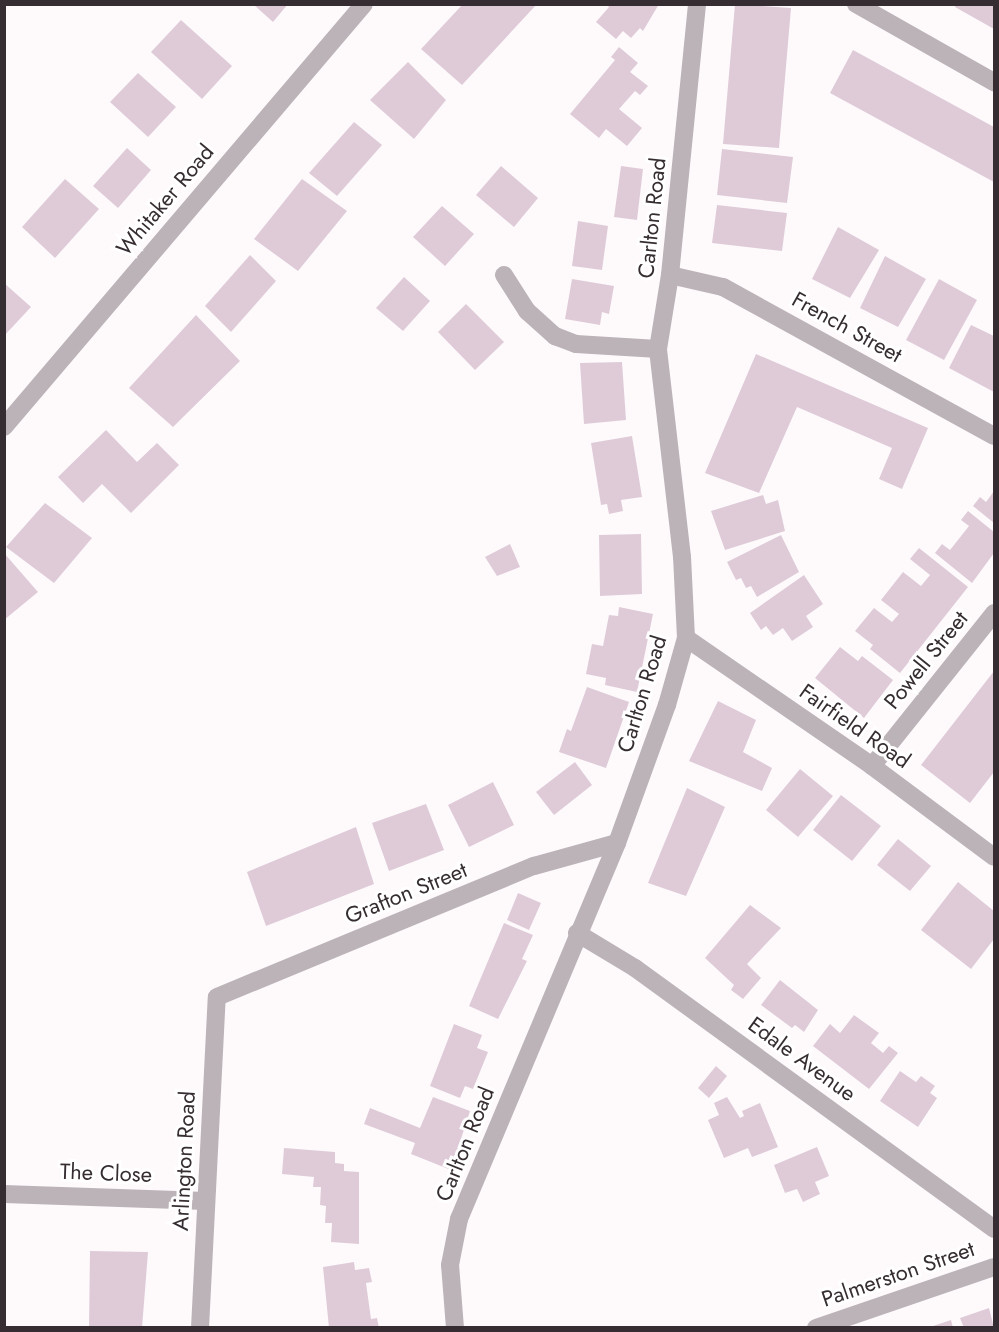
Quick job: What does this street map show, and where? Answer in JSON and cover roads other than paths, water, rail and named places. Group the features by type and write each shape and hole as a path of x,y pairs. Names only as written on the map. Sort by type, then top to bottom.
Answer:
{"street":[{"name":"Whitaker Road","path":"4,427 364,4"},
{"name":"Carlton Road","path":"455,1328 450,1265 459,1219 577,933 617,843 667,705 686,638 682,557 658,349 670,275 697,4"},
{"path":"856,4 994,82"},
{"path":"504,275 527,310 555,336 576,344 658,349"},
{"name":"French Street","path":"670,275 723,287 994,436"},
{"name":"Powell Street","path":"872,766 994,613"},
{"name":"Fairfield Road","path":"686,638 872,766 994,857"},
{"name":"Grafton Street","path":"217,997 534,866 617,843"},
{"name":"Edale Avenue","path":"577,933 635,968 994,1229"},
{"name":"Arlington Road","path":"200,1328 217,997"},
{"name":"The Close","path":"4,1194 206,1201"},
{"name":"Palmerston Street","path":"816,1328 994,1267"}]}
